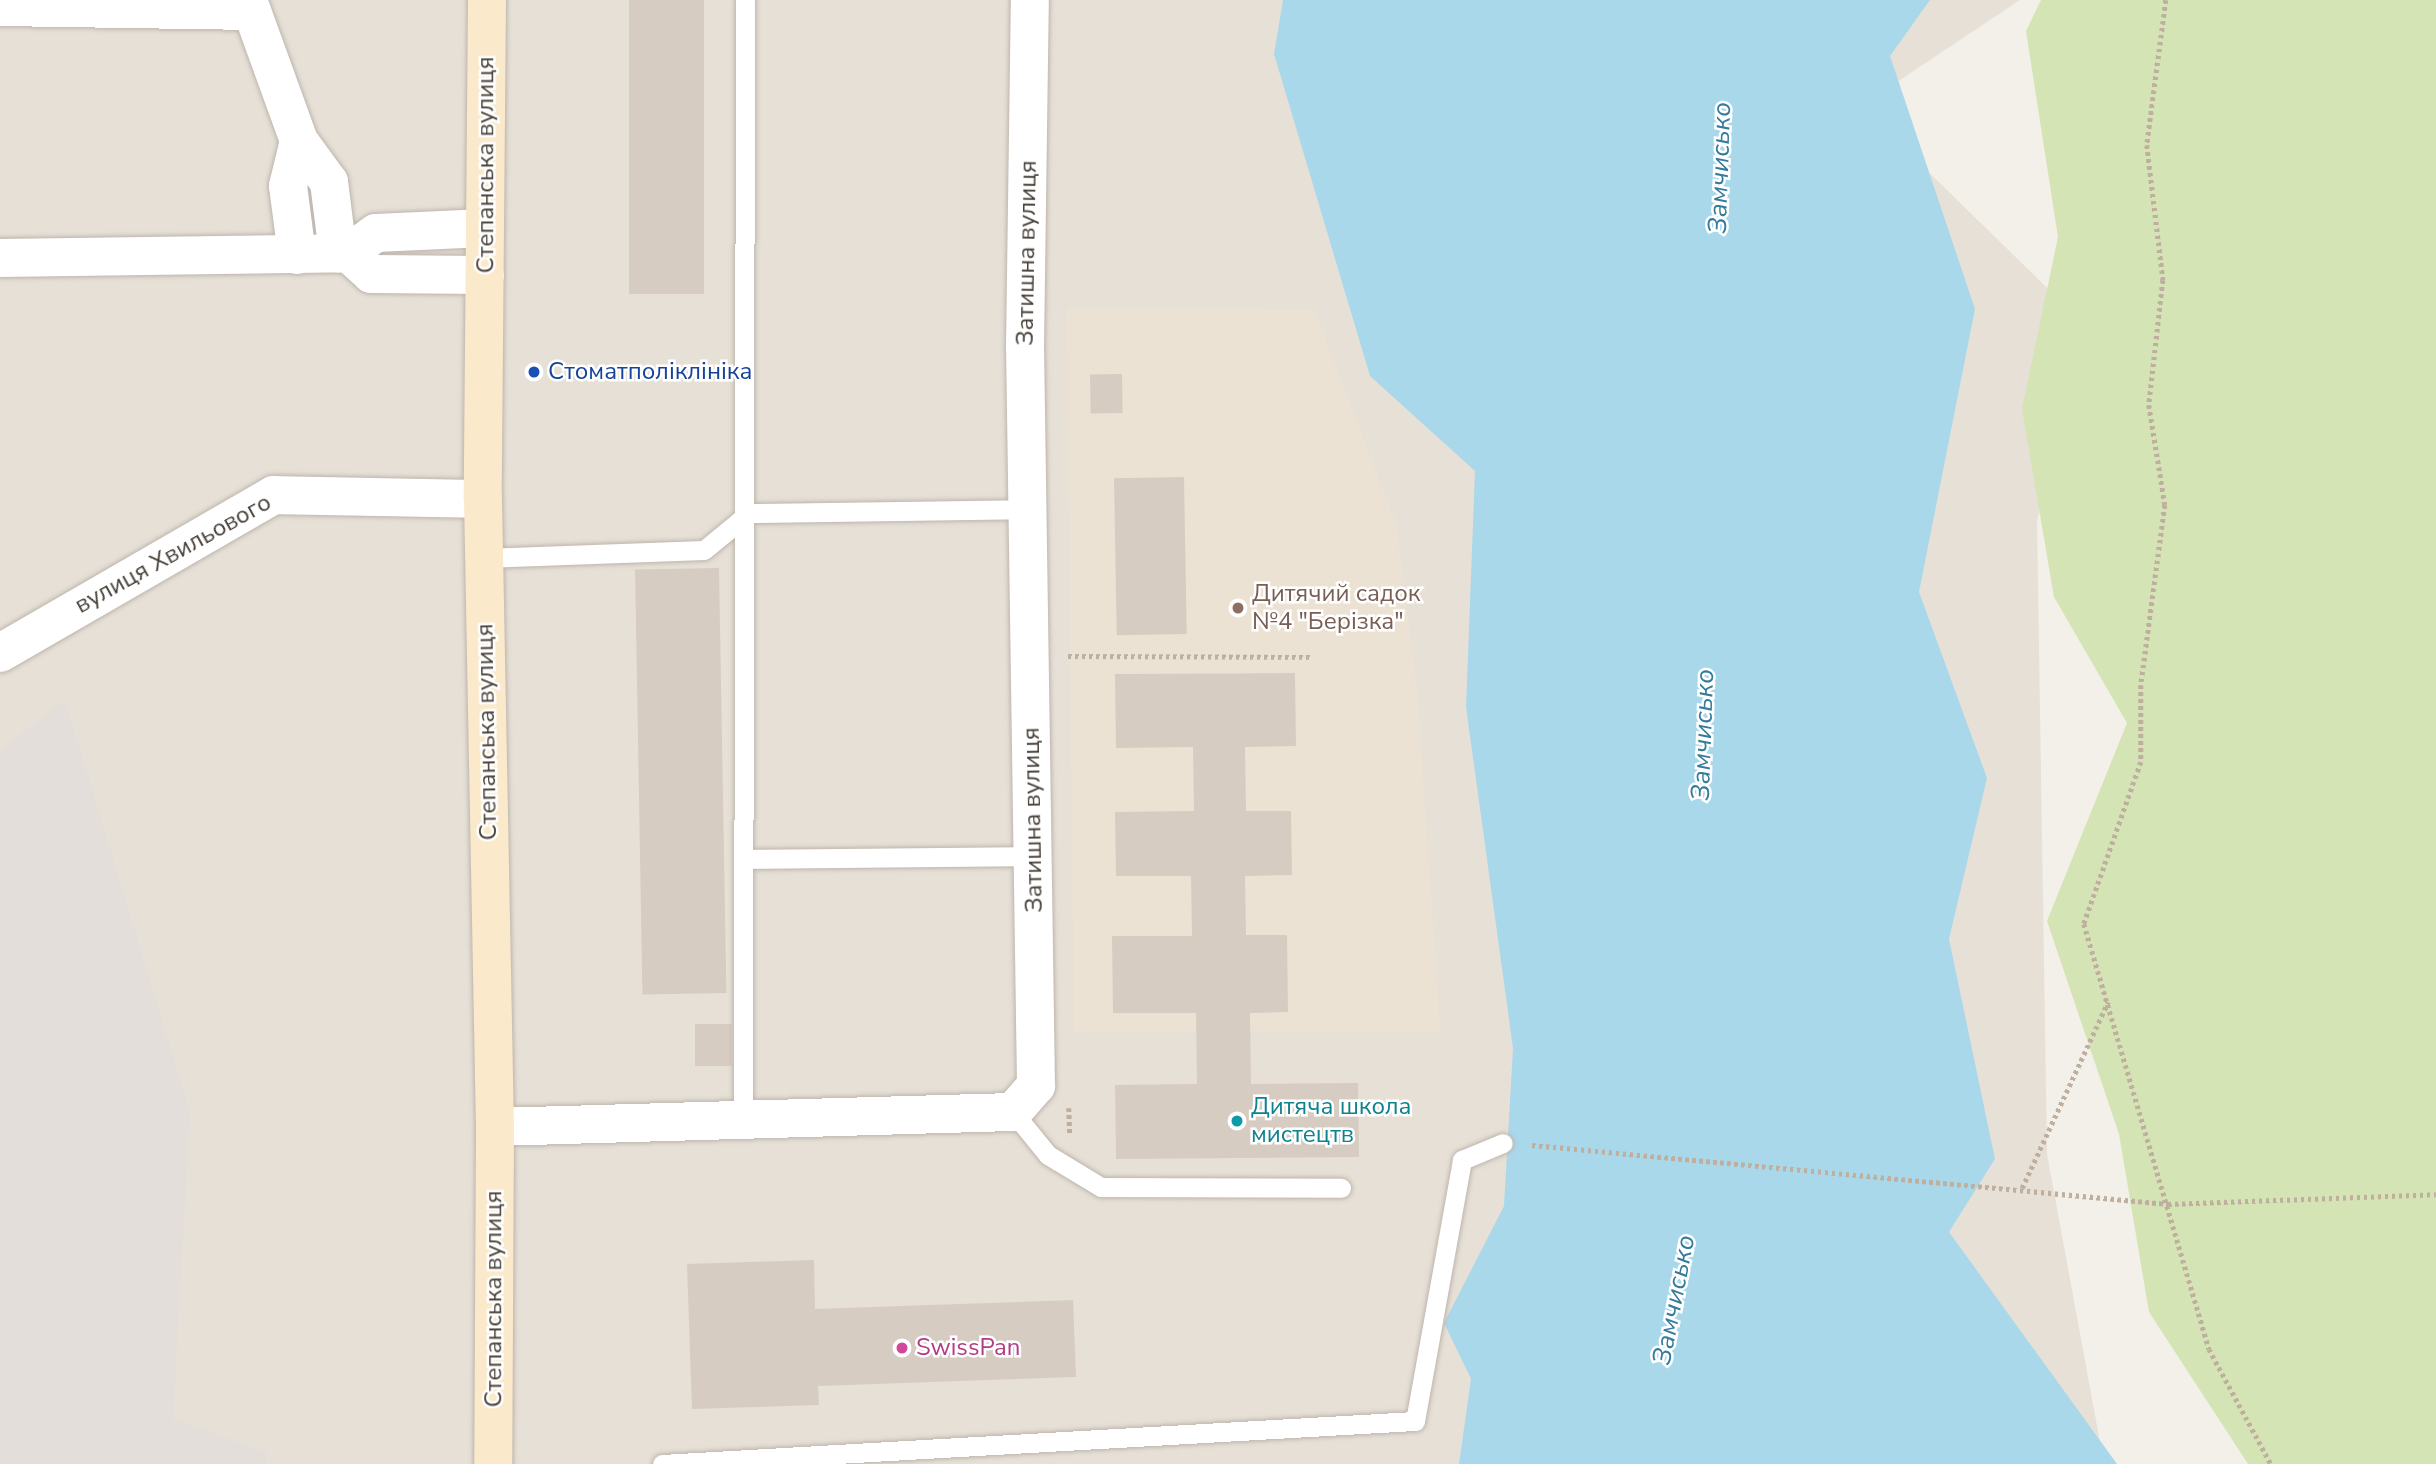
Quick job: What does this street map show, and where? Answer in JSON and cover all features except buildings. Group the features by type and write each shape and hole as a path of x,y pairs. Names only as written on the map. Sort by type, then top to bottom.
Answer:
{"main road":[{"name":"Степанська вулиця","path":"487,0 483,558 495,1126 493,1464"}],"street":[{"name":"Затишна вулиця","path":"1013,1112 1036,1086 1032,509 1025,347 1030,0"},
{"path":"0,7 250,5 299,141 329,181 343,253 371,274 485,275"},
{"path":"297,255 288,186 299,141"},
{"path":"0,258 343,253 376,233 485,228"},
{"name":"вулиця Хвильового","path":"0,653 274,495 483,499"},
{"path":"495,1126 743,1116 1013,1112"}],"lane":[{"path":"743,1116 749,513 746,0"},
{"path":"483,558 704,550 749,513 1032,509"},
{"path":"746,859 1034,856"},
{"path":"1013,1112 1042,1148 1101,1187 1341,1188"},
{"path":"662,1464 1415,1421 1462,1160 1503,1143"}],"path":[{"path":"2166,0 2147,145 2163,280 2149,405 2165,505 2141,685 2141,762 2084,924 2168,1204 2208,1349 2272,1464"},
{"path":"1061,670 1060,656 1313,657"},
{"path":"2022,1188 2108,1002"},
{"path":"1042,1148 1070,1152 1069,1097"},
{"path":"1503,1143 2022,1188 2168,1204 2436,1194"}],"shaded area":[{"path":"0,0 2020,0 1861,106 2082,322 2037,521 2047,1154 2104,1464 0,1464"},
{"name":"Дитячий садок №4 \"Берізка\"","path":"1067,309 1314,310 1396,524 1417,692 1440,1031 1074,1032"},
{"path":"65,700 190,1112 173,1419 266,1452 267,1464 0,1464 0,750"}],"green space":[{"path":"2041,0 2436,0 2436,1464 2248,1464 2149,1312 2119,1134 2047,921 2127,723 2054,597 2022,409 2058,237 2026,31"}],"water":[{"name":"Замчисько","path":"1283,0 1930,0 1890,56 1975,309 1919,592 1987,778 1949,939 1995,1159 1949,1232 2117,1464 1459,1464 1471,1379 1444,1323 1504,1206 1513,1048 1466,707 1475,471 1370,376 1274,54"}],"place":[{"name":"Стоматполіклініка","path":"534,372"},
{"name":"Дитячий садок №4 \"Берізка\"","path":"1238,608"},
{"name":"Дитяча школа мистецтв","path":"1237,1121"},
{"name":"SwissPan","path":"902,1348"}]}
